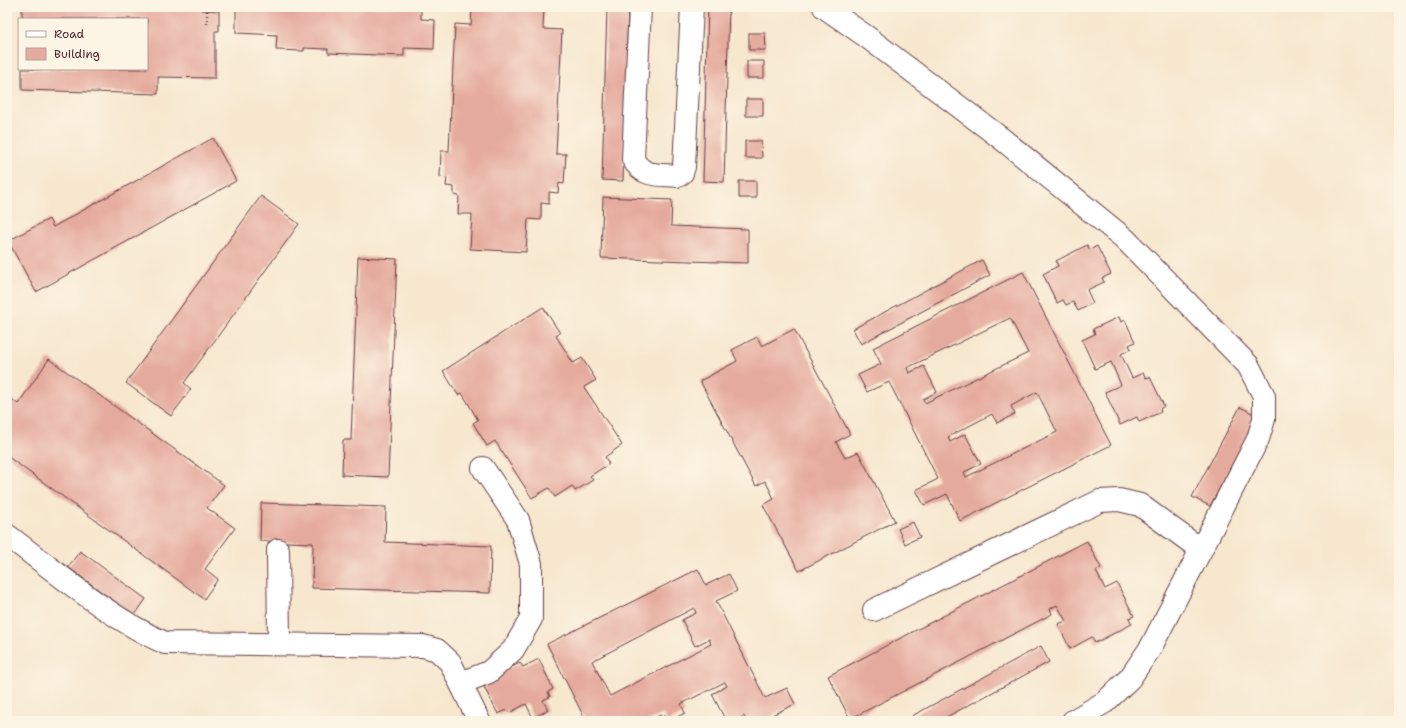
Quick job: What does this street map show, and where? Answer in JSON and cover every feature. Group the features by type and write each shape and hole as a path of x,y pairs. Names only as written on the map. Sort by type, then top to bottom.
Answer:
{"lane":[{"path":"640,7 633,160 638,168 644,173 678,176 682,173 684,167 692,7"},
{"path":"824,7 1002,138 1125,239 1248,365 1264,396 1264,419 1258,439 1200,549 1151,647 1130,678 1105,702 1073,721"},
{"path":"461,683 489,672 513,650 531,619 531,564 518,520 483,468"},
{"path":"874,610 1100,501 1119,500 1140,505 1200,549"},
{"path":"7,535 113,614 139,631 165,643 423,646 437,650 450,662 479,721"},
{"path":"278,550 279,644"}],"path":[{"path":"207,7 207,25"}],"building":[{"path":"22,7 202,7 202,10 219,11 219,31 215,31 215,78 158,77 158,94 22,90 22,70 148,70 148,18 22,18"},
{"path":"236,7 421,7 421,19 435,20 434,49 404,48 404,56 328,53 328,49 304,48 304,51 276,50 277,35 236,33"},
{"path":"472,7 544,7 543,29 562,30 556,154 566,154 564,184 559,183 558,193 549,192 549,204 541,203 541,220 528,219 526,252 470,249 472,214 458,214 459,196 454,195 454,187 446,186 447,178 440,177 441,151 449,151 455,24 471,25"},
{"path":"607,7 628,7 623,181 602,180"},
{"path":"708,7 729,7 724,182 703,181"},
{"path":"749,33 765,33 766,50 749,50"},
{"path":"747,61 764,61 764,78 747,78"},
{"path":"746,99 763,99 763,116 746,116"},
{"path":"213,138 236,181 36,292 8,241 49,219 53,227"},
{"path":"745,141 761,141 762,158 745,158"},
{"path":"739,181 756,181 756,198 739,198"},
{"path":"261,196 299,224 184,383 191,389 171,416 126,383"},
{"path":"603,197 672,200 671,226 748,229 748,263 601,258"},
{"path":"1087,245 1090,250 1097,246 1111,274 1102,278 1104,282 1087,290 1093,303 1078,311 1073,302 1066,305 1063,300 1057,303 1043,274 1058,266 1056,261"},
{"path":"358,257 397,259 388,477 342,475 343,440 351,440"},
{"path":"982,260 990,275 861,344 853,329"},
{"path":"1023,272 1111,445 960,521 947,494 924,505 916,490 938,479 889,382 867,392 858,375 881,364 873,348","holes":["1010,318 1028,353 925,403 923,399 937,392 924,366 909,373 907,368","1037,392 1057,432 966,477 964,472 981,464 965,434 950,442 948,437 992,414 997,423 1015,414 1011,406"]},
{"path":"543,307 560,333 556,336 573,363 582,358 596,380 584,387 622,445 605,457 609,464 590,476 593,480 575,491 572,486 555,497 549,488 532,498 495,441 487,446 473,423 478,420 462,393 458,395 443,371"},
{"path":"1119,317 1121,322 1125,320 1135,342 1129,345 1131,349 1121,354 1132,378 1143,373 1146,378 1150,377 1164,406 1160,409 1161,412 1139,422 1137,417 1120,425 1105,392 1121,385 1111,362 1095,369 1082,340 1095,334 1093,329"},
{"path":"794,329 850,434 836,442 845,458 858,452 895,521 799,571 763,505 774,499 770,490 765,481 756,486 700,381 737,361 732,350 757,337 762,346"},
{"path":"49,359 224,485 207,508 235,528 205,569 218,579 204,599 7,456 7,396 18,404"},
{"path":"1240,407 1258,416 1210,506 1192,497"},
{"path":"261,503 386,507 385,542 491,546 490,593 312,588 313,543 260,541"},
{"path":"913,522 920,537 905,544 898,529"},
{"path":"1087,541 1101,568 1096,571 1105,589 1117,583 1134,616 1129,618 1132,624 1095,643 1092,637 1070,649 1058,624 1066,621 1057,605 1050,609 1052,614 850,719 828,676"},
{"path":"80,551 146,599 134,616 68,567"},
{"path":"698,569 706,585 729,574 737,591 716,601 765,698 787,688 795,704 772,715 775,721 747,721 744,716 734,721 726,721 712,694 727,686 725,682 681,704 685,713 669,721 667,721 663,714 648,721 586,721 547,644","holes":["694,608 696,613 682,620 695,646 709,639 711,644 610,696 592,661"]},
{"path":"1041,646 1049,662 939,721 915,721 912,716"},
{"path":"539,659 553,689 548,692 550,697 543,700 548,710 533,718 526,704 509,713 507,710 498,714 484,687 491,683 489,678 520,663 523,667"}]}
